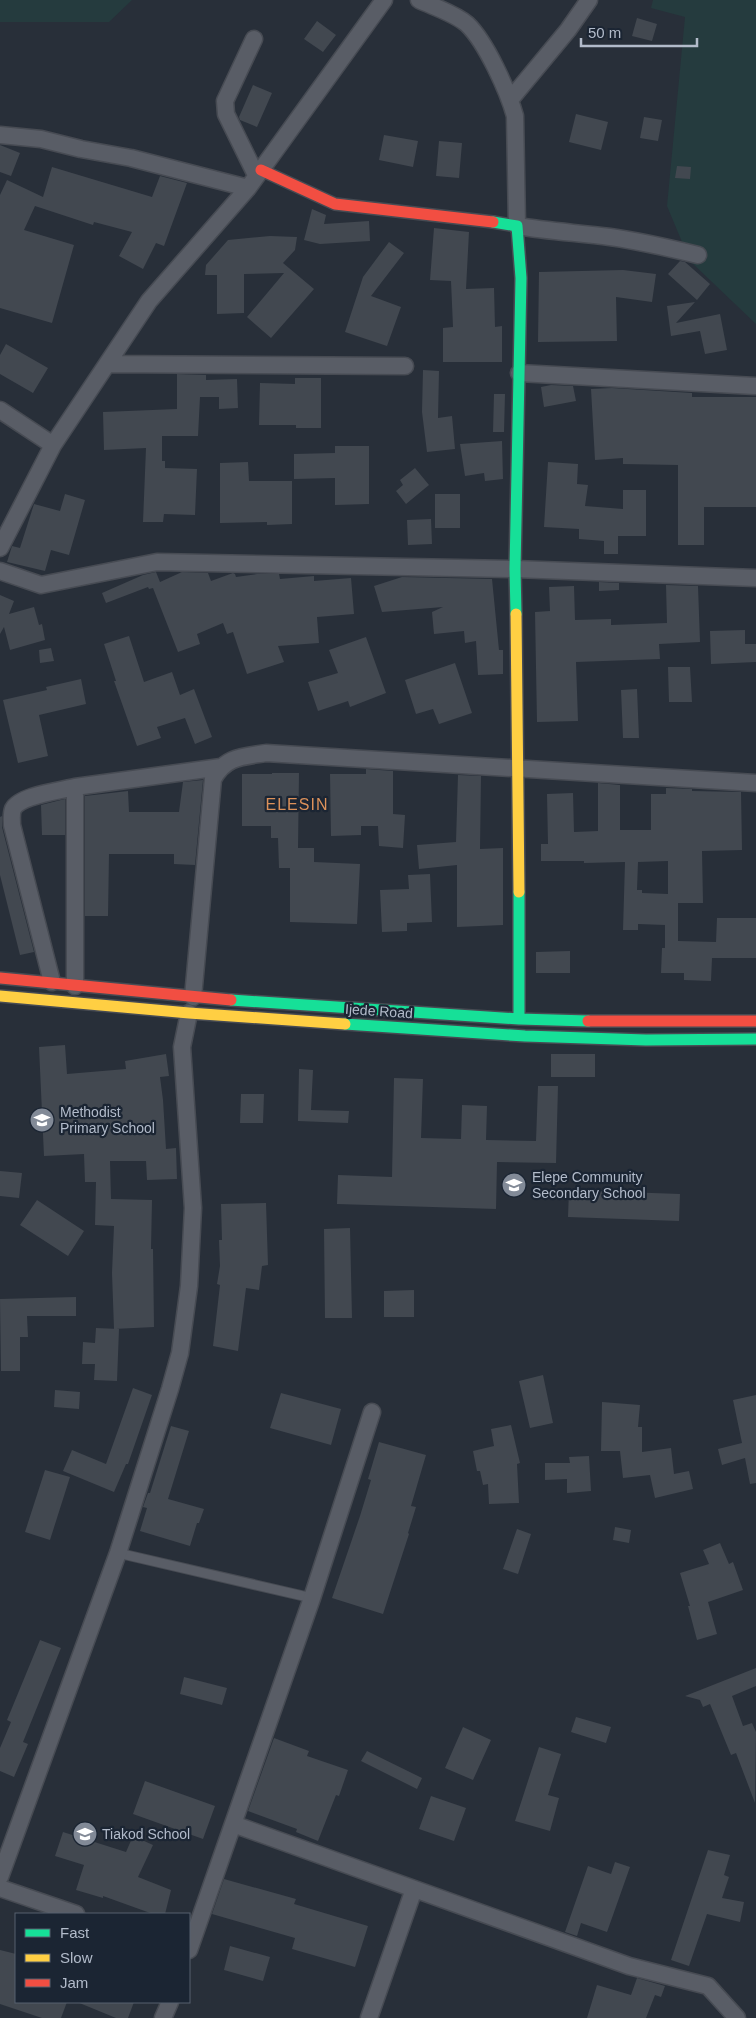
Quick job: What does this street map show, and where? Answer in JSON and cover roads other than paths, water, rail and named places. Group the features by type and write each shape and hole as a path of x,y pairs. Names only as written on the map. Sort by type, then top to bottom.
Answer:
{"main road":[{"path":"255,178 336,204 478,219 517,226 521,278 515,569 519,767 519,1018"},
{"name":"Ijede Road","path":"0,978 194,997 519,1018 645,1022 756,1022"},
{"name":"Ijede Road","path":"0,996 189,1013 525,1036 646,1040 756,1039"},
{"path":"645,1022 646,1040"}],"street":[{"path":"0,548 53,446 149,301 255,178 384,0"},
{"path":"419,0 467,24 482,43 510,100 515,116 517,226 647,243 698,255"},
{"path":"510,100 568,30 588,0"},
{"path":"254,39 225,101 226,114 255,178"},
{"path":"0,135 41,139 81,149 255,178"},
{"path":"107,364 406,366"},
{"path":"519,373 755,386"},
{"path":"0,410 53,446"},
{"path":"0,571 41,585 157,562 515,569 756,578"},
{"path":"52,982 12,825 14,808 33,796 220,767 238,758 266,753 756,783"},
{"path":"194,997 214,779 220,767"},
{"path":"75,788 75,986"},
{"path":"0,1877 118,1553 170,1390 180,1352 189,1286 193,1208 182,1047 189,1013"},
{"path":"190,1947 312,1598 372,1412"},
{"path":"233,1824 628,1966 708,1986 737,2018"},
{"path":"0,1888 73,1913"},
{"path":"369,2018 414,1889"},
{"path":"163,2018 170,2003"}],"lane":[{"path":"118,1553 312,1598"}],"place":[{"name":"Methodist Primary School","path":"42,1120"},
{"name":"Elepe Community Secondary School","path":"514,1185"},
{"name":"Tiakod School","path":"85,1834"}],"district":[{"name":"ELESIN","path":"297,804"}]}
